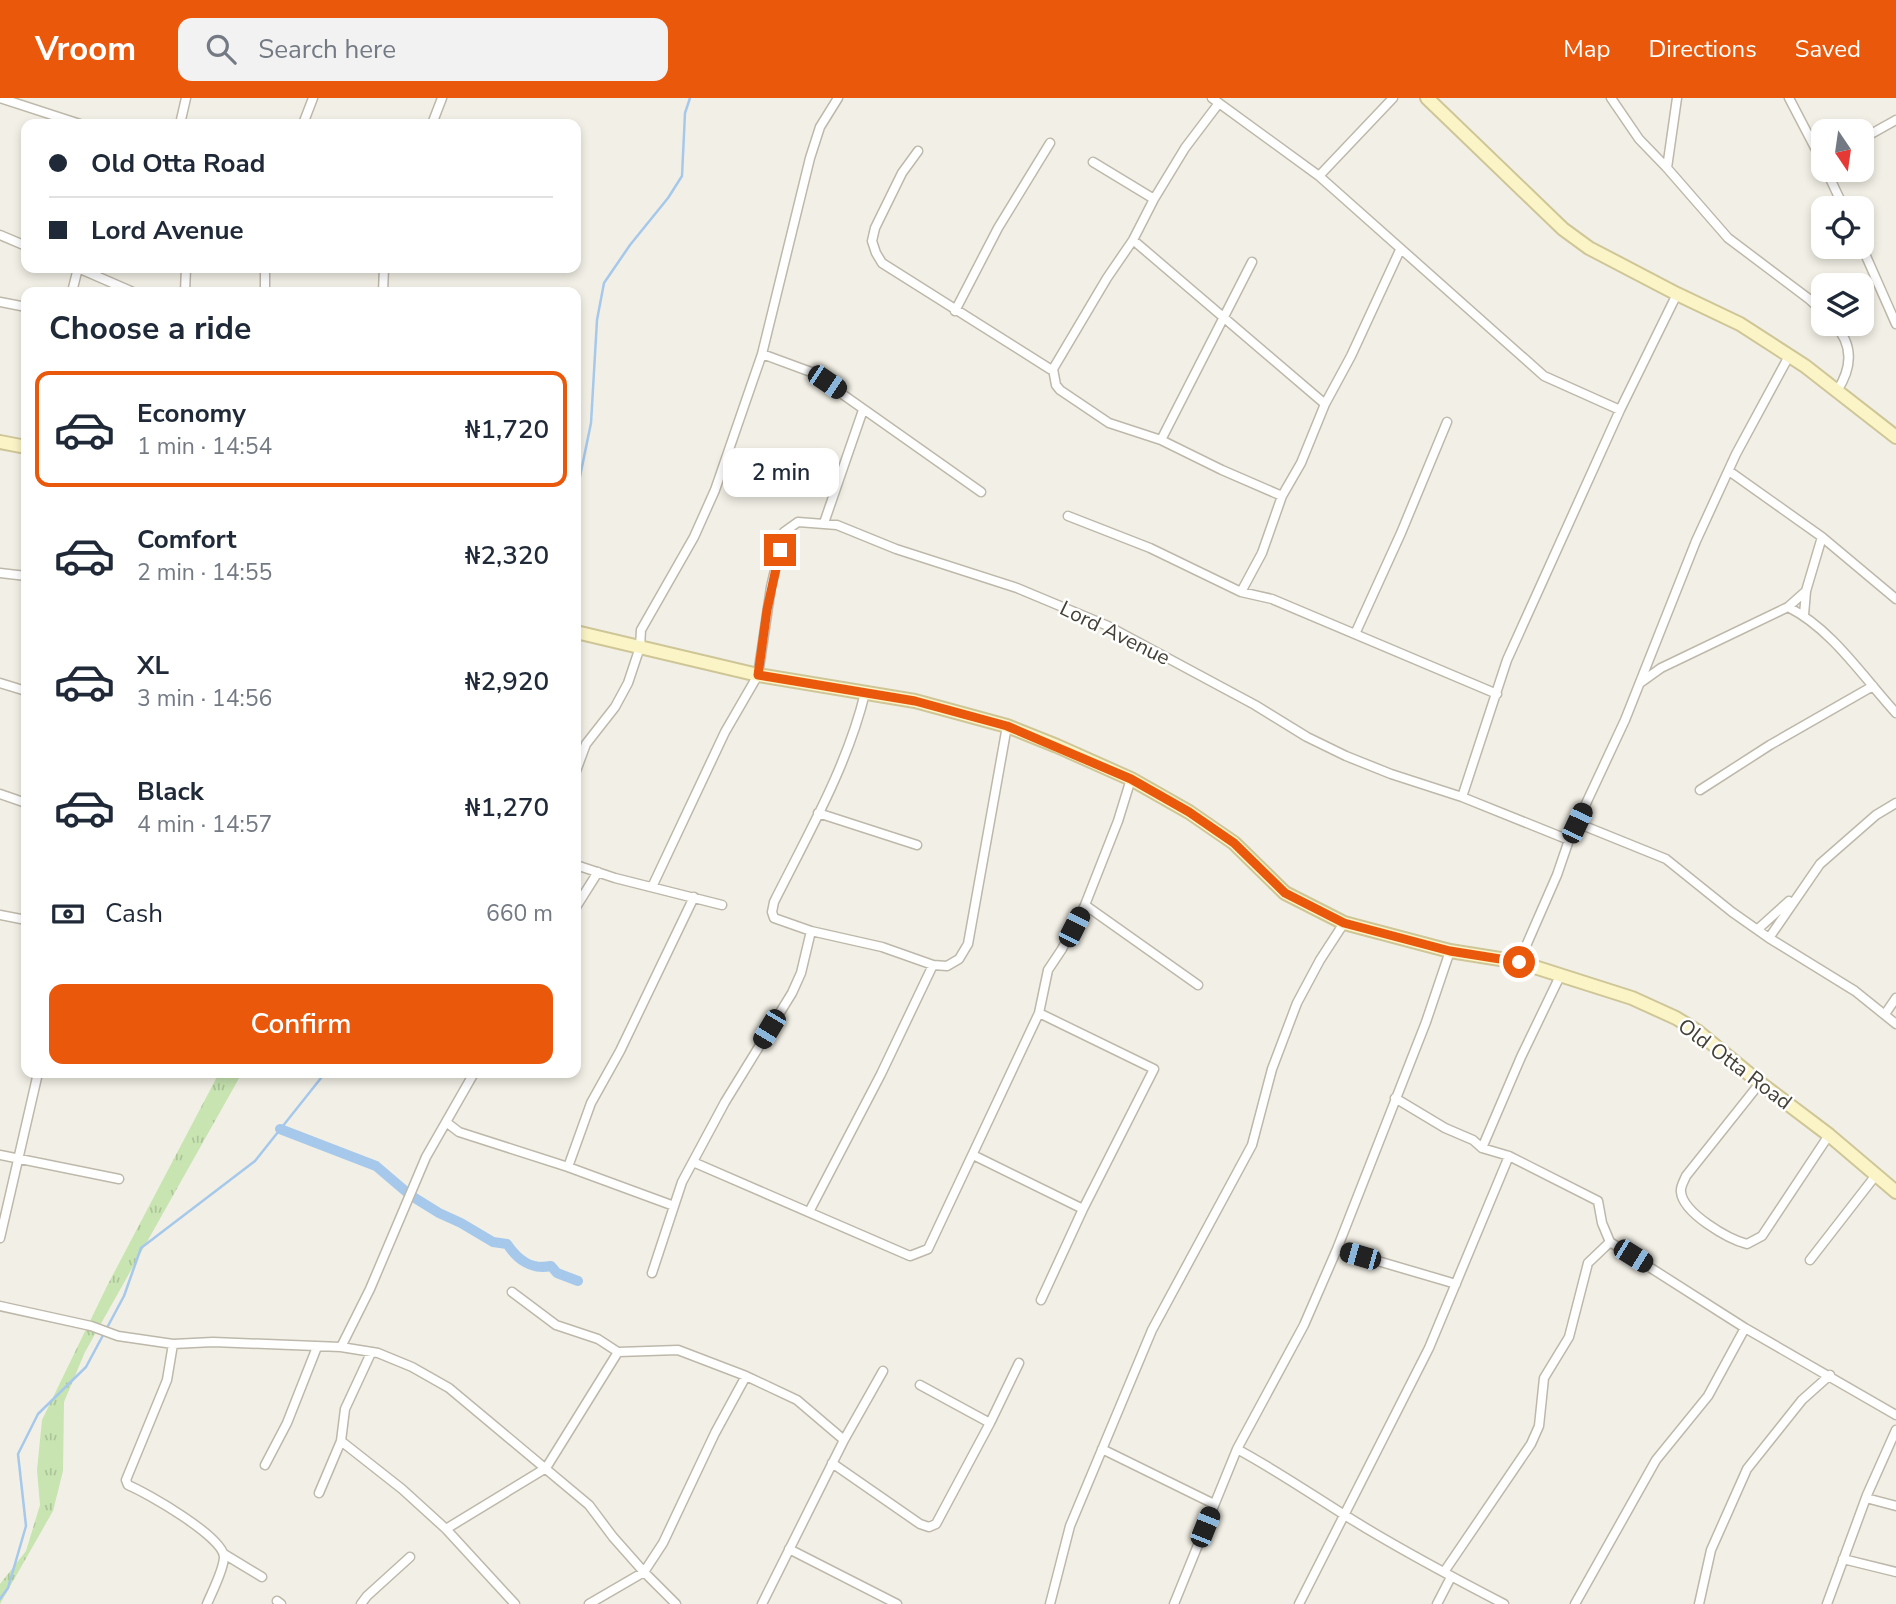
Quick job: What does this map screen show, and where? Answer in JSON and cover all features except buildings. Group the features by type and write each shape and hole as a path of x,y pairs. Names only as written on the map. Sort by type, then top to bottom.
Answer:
{"street":[{"path":"0,98 65,119"},
{"path":"181,119 186,98"},
{"path":"305,119 313,98"},
{"path":"434,119 442,98"},
{"path":"581,758 586,744 615,707 628,683 640,647 641,630 694,537 715,490 762,355 820,127 838,98"},
{"path":"1319,176 1393,98"},
{"path":"1427,98 1563,229 1589,248 1740,324 1789,356 1896,437"},
{"path":"1611,98 1639,139 1667,167 1728,238 1811,301"},
{"path":"1667,167 1677,98"},
{"path":"1789,98 1811,139"},
{"path":"1282,496 1161,440 1109,423 1060,390 1056,385 1053,369 1215,101 1319,176 1544,376 1620,410"},
{"path":"1874,132 1896,120"},
{"path":"955,311 998,228 1050,144"},
{"path":"918,151 902,173 875,228 872,241 882,263 955,311 1053,369"},
{"path":"1093,162 1154,199"},
{"path":"0,234 21,244"},
{"path":"1133,240 1325,404"},
{"path":"1241,592 1262,553 1282,496 1301,463 1325,404 1401,250"},
{"path":"1867,259 1896,324"},
{"path":"1161,440 1252,262"},
{"path":"89,273 122,287"},
{"path":"1462,797 1507,660 1620,410 1677,294"},
{"path":"0,302 21,306"},
{"path":"1837,391 1846,373 1850,353 1845,336"},
{"path":"762,355 811,372 981,492"},
{"path":"1519,962 1557,875 1569,840 1625,720 1678,583 1729,471 1789,356"},
{"path":"824,523 863,410"},
{"path":"1355,634 1447,422"},
{"path":"0,442 21,446"},
{"path":"1729,471 1822,537 1896,599"},
{"path":"1068,516 1150,548 1241,592 1272,599 1497,694"},
{"name":"Lord Avenue","path":"758,675 769,598 784,532 798,522 824,523 856,531 896,549 1017,588 1108,626 1255,705 1307,737 1391,774 1462,797 1569,840"},
{"path":"1804,615 1806,591 1822,537"},
{"path":"0,573 21,575"},
{"path":"1640,684 1661,668 1788,607 1806,591"},
{"path":"1788,607 1804,615 1896,713"},
{"name":"Old Otta Road","path":"581,633 758,675 915,701 1007,726 1131,779 1189,812 1234,843 1285,893 1344,923 1450,951 1519,962 1632,998 1676,1018 1697,1031 1829,1135 1896,1192"},
{"path":"652,887 725,732 758,675"},
{"path":"0,683 21,689"},
{"path":"1700,790 1770,745 1873,687"},
{"path":"864,693 854,733 774,902 772,912 774,918 811,931 882,947 933,965 947,966 959,959 968,944 1007,726"},
{"path":"693,1163 910,1256 928,1249 1039,1013 1048,970 1085,905 1118,821 1131,779"},
{"path":"0,794 21,801"},
{"path":"1769,938 1820,864 1876,816 1896,803"},
{"path":"818,813 917,845"},
{"path":"1577,823 1666,859 1731,912 1855,991 1896,1024"},
{"path":"581,867 722,905"},
{"path":"581,899 598,872"},
{"path":"1758,929 1799,892"},
{"path":"568,1167 591,1103 626,1039 694,897"},
{"path":"1085,905 1198,985"},
{"path":"0,915 21,918"},
{"path":"1050,1604 1070,1526 1152,1330 1252,1145 1272,1069 1297,1003 1344,923"},
{"path":"652,1273 681,1182 725,1102 792,993 801,973 811,931"},
{"path":"1174,1604 1237,1450 1304,1325 1337,1249 1426,1023 1450,951"},
{"path":"809,1212 933,965"},
{"path":"1482,1148 1560,976"},
{"path":"1885,1014 1896,998"},
{"path":"1039,1013 1154,1069 1083,1209 1041,1300"},
{"path":"0,1238 37,1078"},
{"path":"341,1346 370,1289 426,1157 471,1078"},
{"path":"1760,1083 1686,1176 1680,1190 1692,1213 1737,1241 1747,1244 1762,1236 1829,1135"},
{"path":"1395,1098 1446,1128 1473,1140 1482,1148 1509,1156 1598,1201 1602,1223 1610,1242 1745,1328 1896,1415"},
{"path":"446,1122 458,1132 568,1167 674,1206"},
{"path":"0,1155 119,1178"},
{"path":"973,1155 1083,1209"},
{"path":"1299,1604 1429,1348 1509,1156"},
{"path":"1810,1260 1876,1175"},
{"path":"1437,1604 1447,1574 1531,1444 1539,1426 1545,1378 1569,1337 1588,1263 1610,1242"},
{"path":"1337,1249 1455,1284"},
{"path":"512,1292 556,1325 598,1339 618,1352 678,1350 746,1376 797,1400 844,1440"},
{"path":"0,1307 91,1326 118,1336 173,1344 214,1342 341,1346 378,1353 412,1367 449,1388 589,1505 613,1537 676,1604"},
{"path":"1575,1604 1656,1460 1707,1396 1745,1328"},
{"path":"173,1344 167,1380 126,1480 128,1485 171,1509 207,1535 219,1545 224,1554 262,1577"},
{"path":"265,1465 287,1423 317,1347"},
{"path":"446,1529 546,1468 618,1352"},
{"path":"319,1493 341,1441 345,1409 371,1353"},
{"path":"832,1463 920,1524 929,1527 936,1524 1019,1363"},
{"path":"762,1604 832,1463 883,1371"},
{"path":"1699,1604 1711,1549 1747,1469 1802,1400 1830,1375"},
{"path":"589,1604 644,1572 663,1543 715,1433 746,1376"},
{"path":"920,1385 990,1423"},
{"path":"1827,1604 1866,1498 1894,1440 1896,1430"},
{"path":"341,1441 402,1489 446,1529 515,1604"},
{"path":"1102,1449 1214,1504"},
{"path":"1237,1450 1283,1474 1344,1515 1504,1604"},
{"path":"1866,1498 1896,1506"},
{"path":"789,1549 897,1604"},
{"path":"207,1604 223,1564 224,1554"},
{"path":"361,1604 366,1596 410,1557"},
{"path":"1843,1559 1896,1572"}],"green space":[{"path":"216,1078 239,1078 85,1352 64,1402 63,1471 53,1511 0,1604 0,1584 26,1551 40,1505 37,1470 42,1420 107,1286"}],"waterway":[{"path":"581,472 591,423 597,320 604,283 682,176 685,113 690,98"},
{"path":"0,1599 8,1588 26,1526 18,1454 38,1414 86,1367 124,1296 141,1248 255,1161 321,1078"},
{"path":"280,1129 376,1166 410,1195 439,1213 493,1242 507,1244 516,1255 531,1265 551,1266 557,1273 578,1281"}],"route":[{"path":"780,550 771,587 758,675 915,701 1007,726 1131,779 1189,812 1234,843 1285,893 1344,923 1450,951 1519,962"}]}
